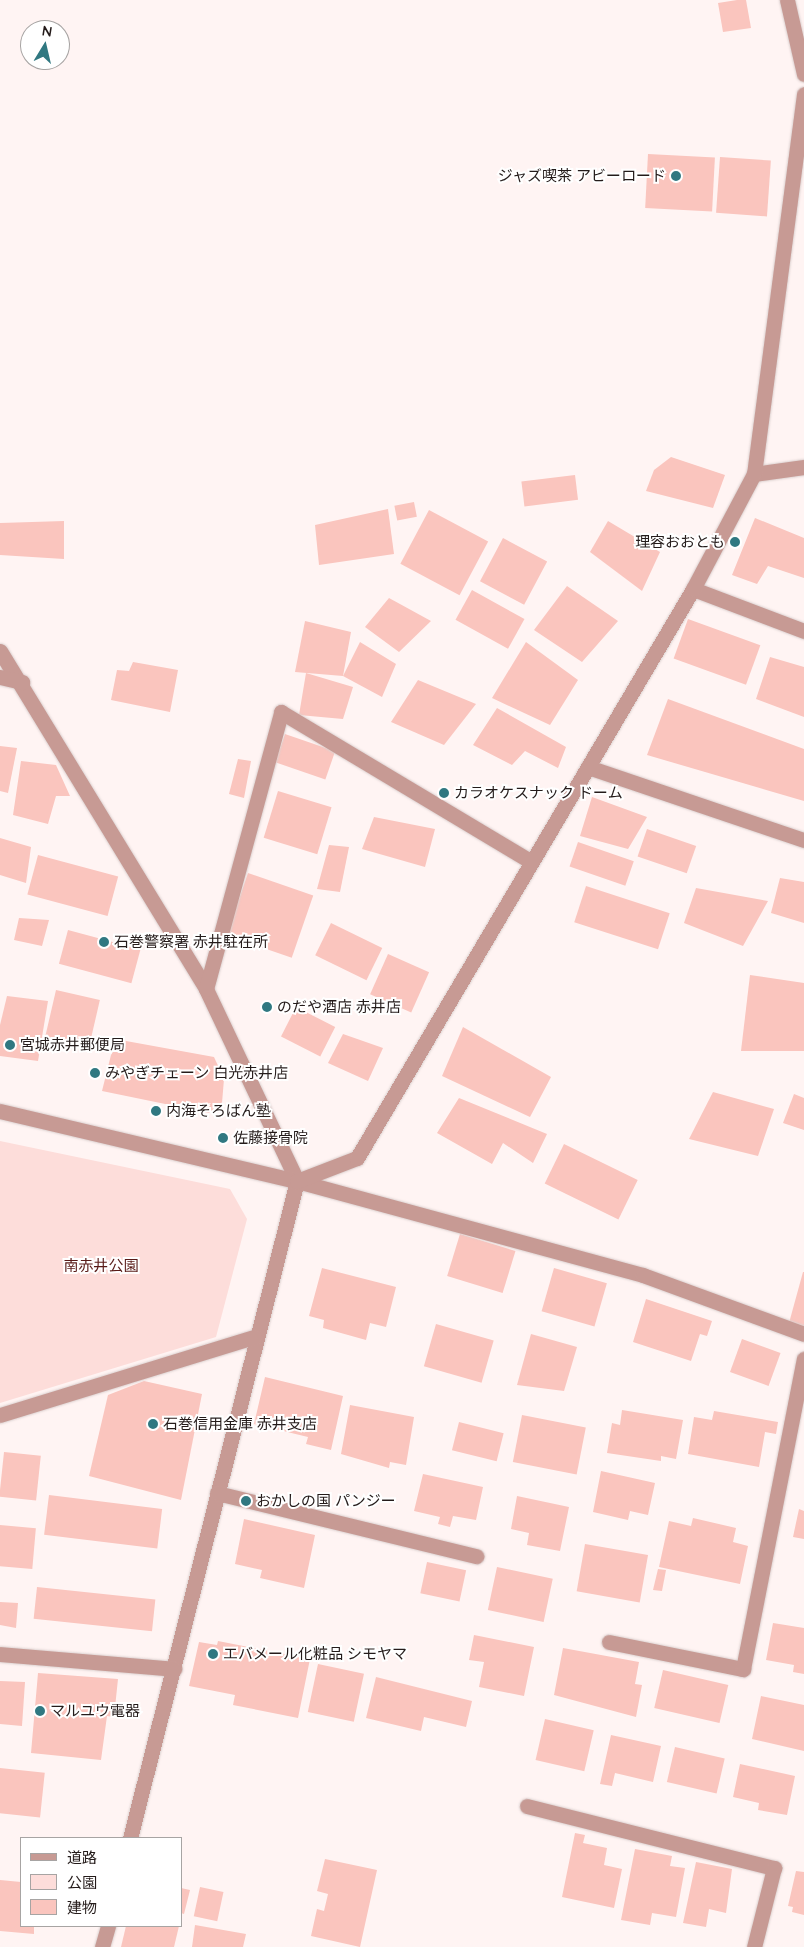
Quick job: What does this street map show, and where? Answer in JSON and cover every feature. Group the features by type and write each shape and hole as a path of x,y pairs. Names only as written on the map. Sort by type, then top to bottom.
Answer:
{"street":[{"path":"786,0 804,74"},
{"path":"297,1181 357,1158 693,589 754,474 804,94"},
{"path":"754,474 804,467"},
{"path":"693,589 804,631"},
{"path":"0,651 22,682 206,988 297,1181 254,1337 174,1669 130,1837"},
{"path":"0,677 22,682"},
{"path":"206,988 281,712 532,862"},
{"path":"588,767 804,840"},
{"path":"0,1111 297,1181 643,1274 804,1334"},
{"path":"0,1415 254,1337"},
{"path":"609,1642 743,1669 804,1358"},
{"path":"217,1493 476,1556"},
{"path":"0,1654 174,1669"},
{"path":"527,1806 774,1868 754,1947"},
{"path":"102,1947 108,1927"}],"green space":[{"name":"南赤井公園","path":"0,1141 230,1189 247,1219 216,1337 0,1403"}],"building":[{"path":"746,0 751,28 723,32 718,3"},
{"path":"648,154 715,158 712,211 645,208"},
{"path":"720,157 771,161 767,216 716,213"},
{"path":"671,457 725,475 713,508 646,491 654,470"},
{"path":"575,475 578,500 524,506 521,482"},
{"path":"414,502 417,517 397,521 394,506"},
{"path":"388,509 394,554 319,565 315,525"},
{"path":"429,510 488,541 460,595 400,564"},
{"path":"755,518 804,538 804,578 768,566 757,584 732,575"},
{"path":"64,521 64,559 0,555 0,523"},
{"path":"608,521 660,552 642,591 590,552"},
{"path":"503,538 547,561 524,605 480,581"},
{"path":"567,586 618,621 582,662 534,630"},
{"path":"472,590 524,619 508,649 456,620"},
{"path":"389,598 431,621 399,652 365,627"},
{"path":"688,619 760,645 746,685 674,658"},
{"path":"305,621 351,632 343,676 295,672"},
{"path":"360,642 396,664 382,697 343,676"},
{"path":"526,642 578,680 550,725 492,698"},
{"path":"770,657 804,667 804,717 756,699"},
{"path":"133,662 178,670 170,712 111,700 117,670 129,671"},
{"path":"306,673 353,687 343,719 299,715"},
{"path":"418,680 476,704 444,745 391,722"},
{"path":"668,699 804,749 804,801 647,755"},
{"path":"497,708 566,747 558,768 525,751 512,765 473,745"},
{"path":"285,734 335,751 325,780 275,762"},
{"path":"0,746 17,748 8,793 0,791"},
{"path":"238,759 251,761 244,798 229,794"},
{"path":"21,761 56,765 70,796 56,796 48,824 13,815"},
{"path":"278,791 332,807 317,854 264,838"},
{"path":"592,797 647,817 628,849 580,836"},
{"path":"374,817 435,829 425,867 362,849"},
{"path":"647,829 696,846 687,873 638,856"},
{"path":"0,838 31,847 26,883 0,875"},
{"path":"578,842 634,861 625,886 570,867"},
{"path":"329,845 349,847 340,892 317,889"},
{"path":"38,855 118,876 108,916 27,895"},
{"path":"248,873 313,895 292,958 227,935"},
{"path":"780,878 804,882 804,923 771,913"},
{"path":"586,886 670,913 658,949 574,922"},
{"path":"696,888 768,901 743,946 684,923"},
{"path":"19,918 49,920 42,946 14,940"},
{"path":"331,923 382,948 366,980 315,955"},
{"path":"68,930 140,949 131,983 59,964"},
{"path":"388,954 429,972 411,1012 370,994"},
{"path":"750,975 804,983 804,1051 741,1051"},
{"path":"56,990 100,1000 89,1049 45,1039"},
{"path":"7,996 48,1001 38,1061 0,1056 0,1025"},
{"path":"296,1007 335,1027 320,1056 281,1036"},
{"path":"463,1027 551,1077 530,1117 442,1076"},
{"path":"343,1034 383,1048 368,1081 328,1063"},
{"path":"115,1039 214,1057 224,1079 222,1103 209,1113 102,1091"},
{"path":"713,1092 774,1109 758,1156 689,1139"},
{"path":"794,1094 804,1098 804,1130 783,1123"},
{"path":"459,1098 547,1134 533,1163 503,1143 492,1164 437,1133"},
{"path":"564,1144 638,1180 618,1219 545,1184"},
{"path":"460,1234 515,1251 503,1293 447,1276"},
{"path":"322,1268 396,1287 386,1327 370,1323 366,1340 323,1328 324,1320 309,1316"},
{"path":"554,1268 607,1283 594,1326 542,1311"},
{"path":"804,1272 804,1328 789,1323"},
{"path":"646,1299 712,1321 707,1336 700,1334 691,1361 633,1342"},
{"path":"436,1324 494,1341 482,1383 424,1366"},
{"path":"531,1334 577,1347 564,1391 517,1385"},
{"path":"742,1339 781,1353 769,1386 730,1372"},
{"path":"265,1377 343,1396 331,1450 306,1444 308,1437 254,1424"},
{"path":"144,1381 202,1394 181,1500 89,1476 108,1395"},
{"path":"350,1405 414,1417 406,1465 390,1462 389,1468 341,1454"},
{"path":"622,1410 683,1420 676,1459 661,1456 661,1461 607,1453 612,1423 620,1425"},
{"path":"714,1411 778,1422 776,1434 765,1432 759,1467 688,1454 694,1417 712,1420"},
{"path":"522,1415 586,1427 577,1475 513,1462"},
{"path":"459,1422 504,1433 497,1461 452,1450"},
{"path":"4,1452 41,1456 36,1501 0,1497"},
{"path":"601,1471 655,1483 648,1515 630,1511 628,1520 593,1512"},
{"path":"423,1474 483,1487 476,1520 453,1516 450,1527 438,1524 440,1517 414,1511"},
{"path":"49,1495 162,1509 157,1549 44,1535"},
{"path":"517,1496 569,1507 560,1551 527,1545 529,1533 511,1529"},
{"path":"799,1509 804,1511 804,1539 793,1537"},
{"path":"693,1518 736,1528 733,1542 748,1546 740,1584 659,1567 669,1521 691,1526"},
{"path":"244,1519 315,1535 304,1588 260,1578 262,1570 235,1564"},
{"path":"0,1525 36,1528 32,1569 0,1566"},
{"path":"585,1544 648,1555 640,1602 577,1591"},
{"path":"427,1562 466,1570 459,1602 420,1593"},
{"path":"497,1567 553,1579 544,1622 488,1610"},
{"path":"658,1569 666,1570 662,1591 653,1590"},
{"path":"37,1587 155,1599 152,1631 34,1619"},
{"path":"0,1602 18,1603 16,1628 0,1625"},
{"path":"773,1623 804,1628 804,1674 793,1672 794,1665 766,1660"},
{"path":"474,1635 534,1647 524,1696 479,1687 484,1662 469,1660"},
{"path":"218,1641 310,1659 298,1718 233,1705 235,1695 189,1686 199,1642 217,1645"},
{"path":"563,1648 639,1662 635,1684 642,1685 636,1717 554,1695"},
{"path":"318,1664 364,1674 354,1722 308,1712"},
{"path":"663,1670 728,1685 720,1723 654,1708"},
{"path":"38,1673 118,1679 114,1717 107,1716 101,1760 31,1753"},
{"path":"376,1677 472,1701 466,1727 424,1717 421,1731 366,1718"},
{"path":"0,1681 25,1682 22,1726 0,1724"},
{"path":"761,1696 804,1705 804,1751 752,1739"},
{"path":"545,1719 594,1730 584,1771 536,1760"},
{"path":"611,1735 661,1746 653,1782 615,1773 612,1786 600,1784"},
{"path":"675,1747 725,1758 717,1794 667,1782"},
{"path":"740,1764 795,1776 787,1815 758,1810 759,1803 733,1797"},
{"path":"0,1768 45,1773 40,1817 0,1813"},
{"path":"575,1833 585,1835 583,1843 607,1848 604,1865 622,1869 614,1908 562,1897"},
{"path":"635,1849 672,1856 670,1866 685,1868 676,1917 652,1913 650,1925 621,1920"},
{"path":"325,1859 377,1870 360,1947 311,1936 317,1909 324,1911 328,1894 317,1891"},
{"path":"696,1862 732,1869 726,1913 709,1909 706,1927 683,1923"},
{"path":"796,1871 804,1872 804,1915 792,1912 793,1907 788,1906"},
{"path":"0,1880 20,1882 20,1927 34,1927 34,1934 0,1931"},
{"path":"200,1887 223,1892 217,1921 194,1916"},
{"path":"182,1888 190,1890 184,1914 182,1913"},
{"path":"195,1925 246,1934 243,1947 192,1947"},
{"path":"126,1927 179,1927 174,1947 121,1947"}],"place":[{"name":"ジャズ喫茶 アビーロード","path":"676,176"},
{"name":"理容おおとも","path":"735,542"},
{"name":"カラオケスナック ドーム","path":"444,793"},
{"name":"石巻警察署 赤井駐在所","path":"104,942"},
{"name":"のだや酒店 赤井店","path":"267,1007"},
{"name":"宮城赤井郵便局","path":"10,1045"},
{"name":"みやぎチェーン 白光赤井店","path":"95,1073"},
{"name":"内海そろばん塾","path":"156,1111"},
{"name":"佐藤接骨院","path":"223,1138"},
{"name":"石巻信用金庫 赤井支店","path":"153,1424"},
{"name":"おかしの国 パンジー","path":"246,1501"},
{"name":"エバメール化粧品 シモヤマ","path":"213,1654"},
{"name":"マルユウ電器","path":"40,1711"}]}
